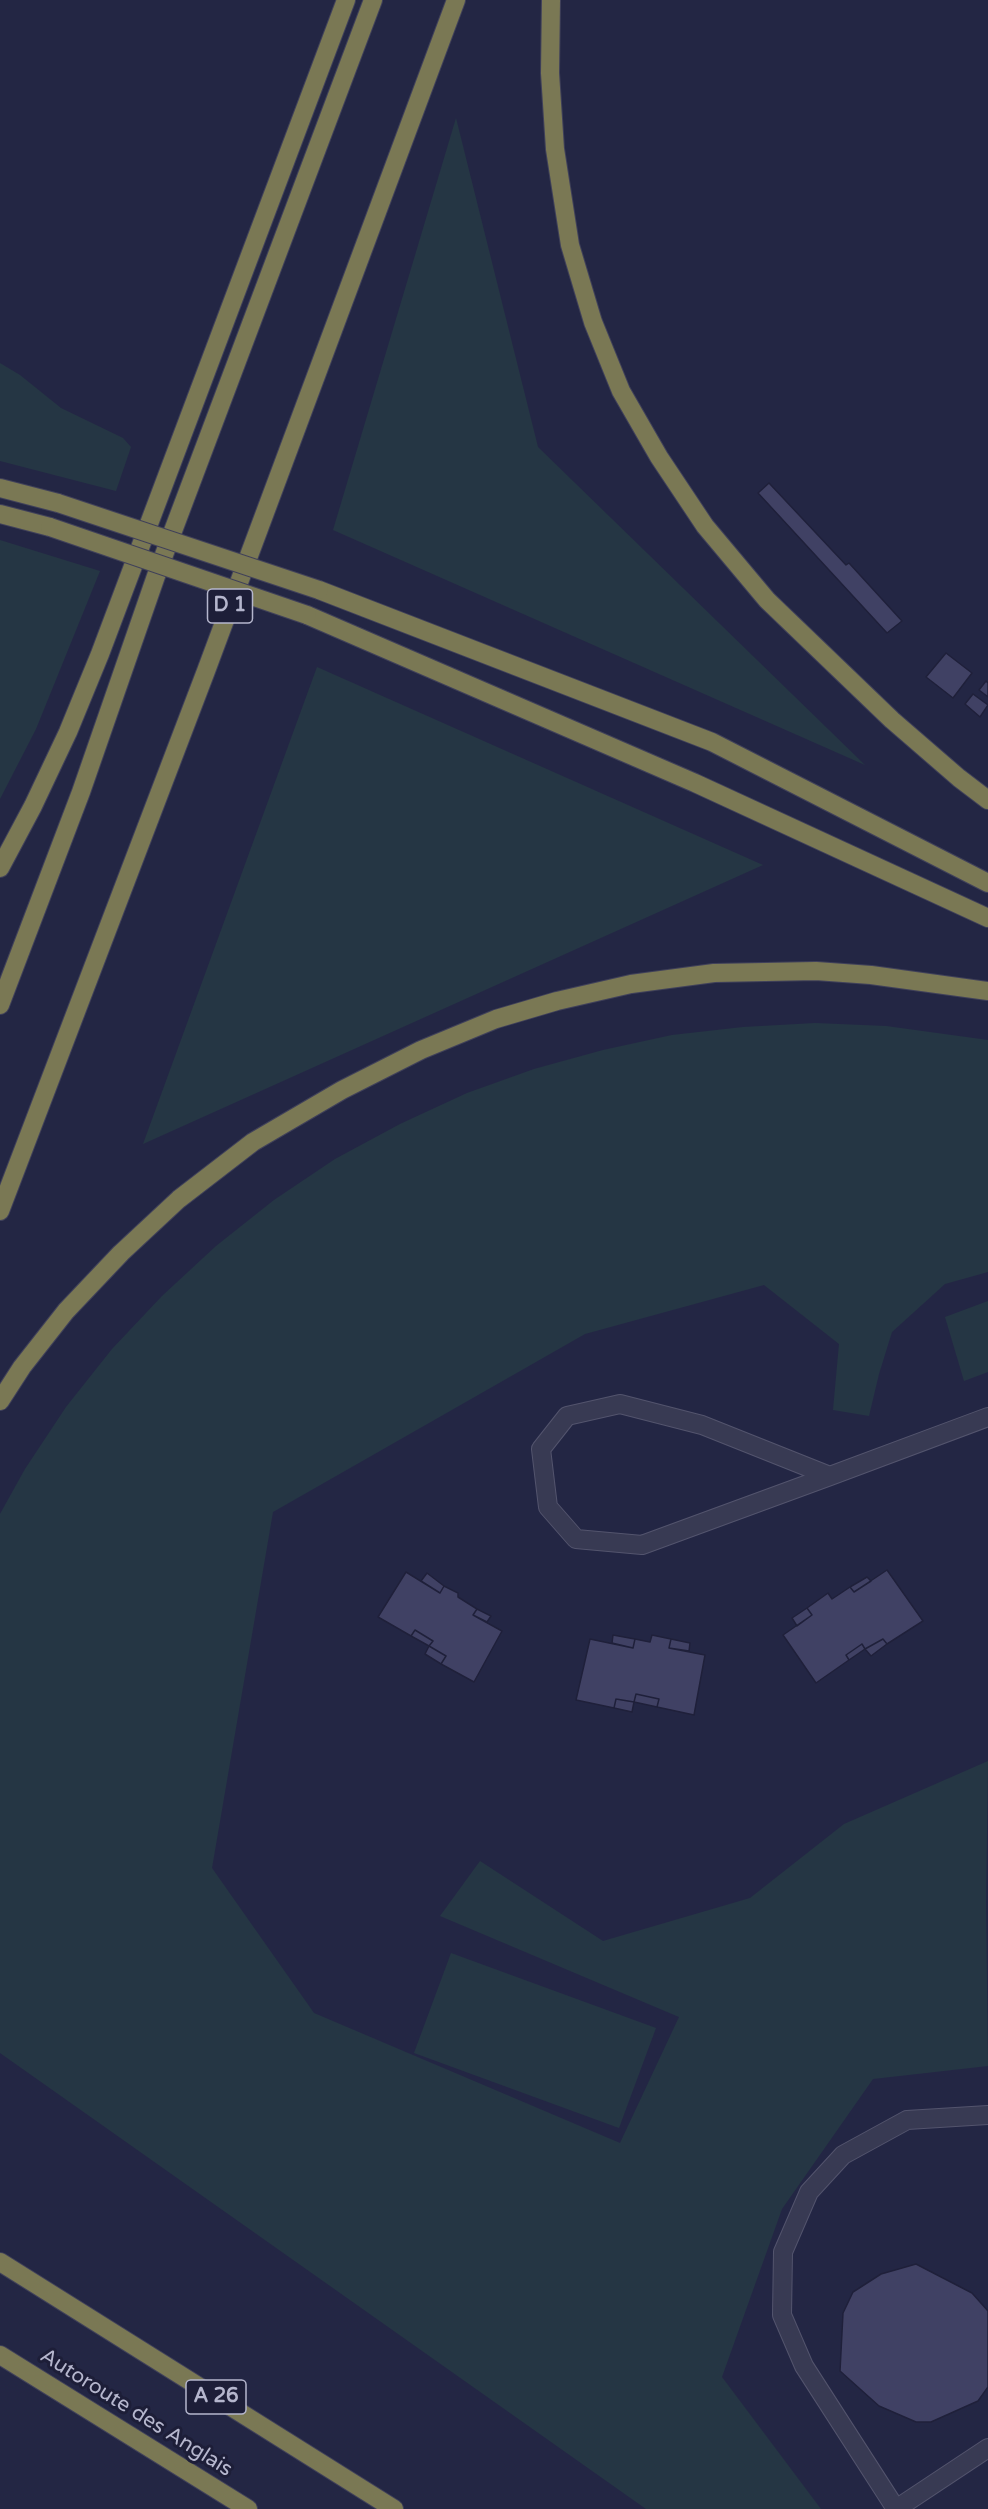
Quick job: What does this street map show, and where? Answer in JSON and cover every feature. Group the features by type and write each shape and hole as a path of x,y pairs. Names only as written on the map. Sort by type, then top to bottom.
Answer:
{"highway":[{"path":"0,867 33,806 100,654 346,0"},
{"path":"0,1005 81,792 156,576 373,0"},
{"name":"D 1","path":"0,1211 210,660 456,0"},
{"path":"551,0 550,73 555,149 570,245 593,322 621,391 659,457 705,526 767,600 892,720 988,800"},
{"path":"0,488 58,503 319,590 712,742 988,883"},
{"path":"0,514 50,527 307,615 695,783 988,918"},
{"path":"0,1401 22,1367 66,1311 121,1253 179,1199 253,1142 342,1090 421,1050 496,1019 557,1001 631,984 714,973 816,971 871,975 988,991"},
{"name":"A 26","path":"0,2262 394,2509"},
{"name":"Autoroute des Anglais","path":"0,2355 248,2509"}],"lane":[{"path":"830,1476 702,1425 620,1404 567,1416 541,1449 548,1507 576,1539 642,1545 830,1476 988,1417"},
{"path":"988,2115 907,2120 843,2155 808,2192 783,2252 782,2315 804,2366 896,2509 988,2448"}],"shaded area":[{"path":"456,118 538,447 865,765 333,530"},
{"path":"0,363 20,375 61,408 123,438 131,447 116,491 0,461"},
{"path":"0,540 100,571 36,729 0,799"},
{"path":"317,667 763,865 143,1144"},
{"path":"815,1023 886,1026 988,1040 988,1272 945,1284 892,1332 869,1416 833,1410 839,1344 764,1285 585,1334 273,1512 212,1868 314,2013 620,2143 679,2017 440,1916 480,1861 603,1941 750,1898 844,1824 988,1761 986,1903 988,2066 873,2079 782,2209 722,2377 821,2509 646,2509 0,2053 0,1514 25,1469 66,1407 112,1349 162,1296 216,1246 274,1200 335,1159 400,1124 467,1093 534,1069 603,1050 672,1035 743,1027"},
{"path":"988,1301 988,1372 964,1381 945,1317"},
{"path":"451,1953 656,2028 619,2128 414,2053"}],"building":[{"path":"769,483 846,565 849,563 902,621 887,633 758,493"},
{"path":"946,653 972,673 953,698 926,677"},
{"path":"986,681 988,683 988,697 979,690"},
{"path":"973,694 988,705 980,717 965,704"},
{"path":"887,1570 923,1621 887,1644 883,1639 865,1649 862,1644 846,1655 849,1660 816,1683 783,1635 812,1615 807,1608 828,1593 832,1599 850,1587 854,1592"},
{"path":"406,1572 440,1593 444,1586 458,1593 458,1597 477,1609 473,1615 502,1631 474,1682 441,1664 446,1656 429,1646 433,1641 415,1630 411,1636 378,1617"},
{"path":"427,1573 444,1586 440,1593 421,1581"},
{"path":"867,1577 871,1581 854,1592 850,1587"},
{"path":"807,1608 812,1615 797,1626 792,1618"},
{"path":"477,1609 491,1616 487,1622 473,1615"},
{"path":"415,1630 433,1641 429,1646 411,1636"},
{"path":"613,1635 635,1639 633,1648 612,1643"},
{"path":"652,1635 671,1639 669,1648 705,1655 694,1715 657,1707 659,1699 636,1694 634,1702 616,1699 614,1708 576,1700 590,1639 633,1648 635,1639 650,1642"},
{"path":"671,1639 690,1643 689,1651 669,1648"},
{"path":"883,1639 887,1644 871,1656 865,1649"},
{"path":"862,1644 865,1649 849,1660 846,1655"},
{"path":"429,1646 446,1656 441,1664 425,1654"},
{"path":"636,1694 659,1699 657,1707 634,1702"},
{"path":"616,1699 634,1702 632,1712 614,1708"},
{"path":"916,2264 972,2293 988,2311 988,2387 978,2401 931,2422 916,2422 879,2406 840,2371 843,2313 853,2292 881,2274"}]}
